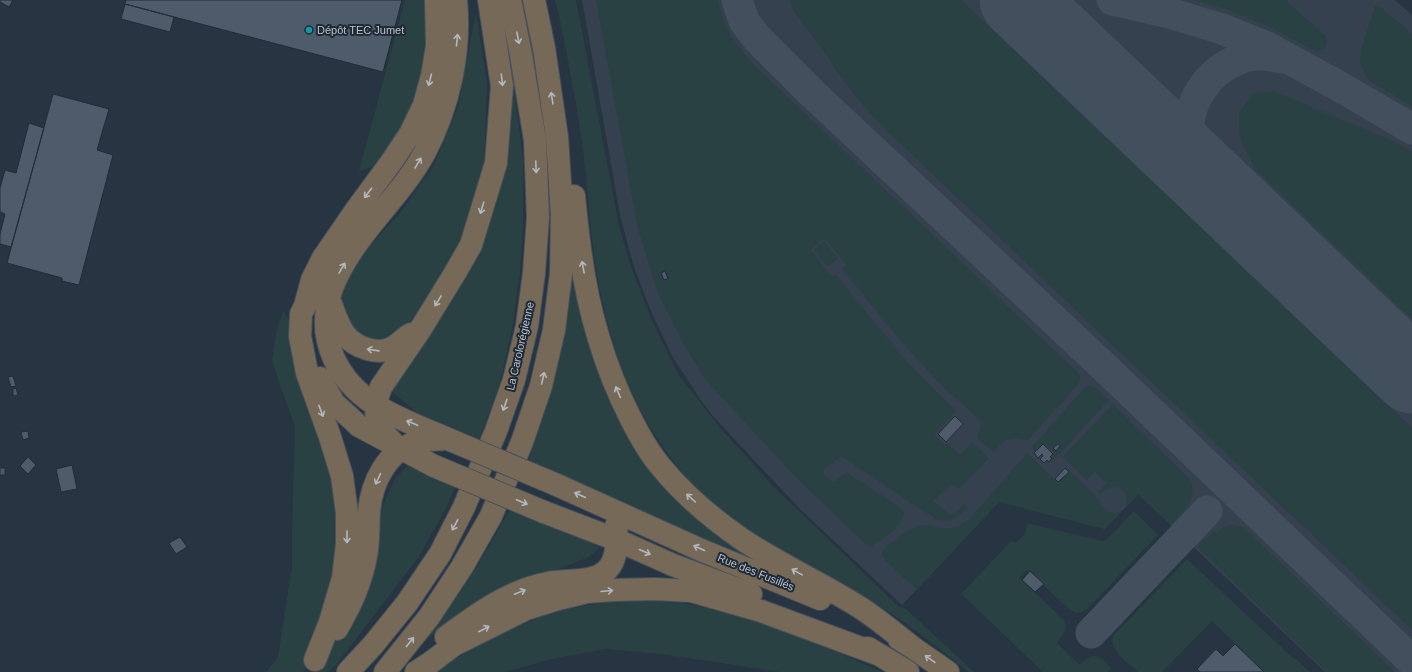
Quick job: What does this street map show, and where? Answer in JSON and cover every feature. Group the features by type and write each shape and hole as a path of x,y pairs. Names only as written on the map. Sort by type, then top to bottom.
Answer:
{"highway":[{"path":"311,666 330,622 343,578 347,544 347,513 342,476 307,373 300,336 301,314 305,306 312,280 323,258 410,134 424,105 432,76 437,46 436,0"},
{"name":"Rue des Fusillés","path":"456,0 457,31 454,66 448,95 439,121 424,152 408,179 352,251 337,276 329,298 326,318 327,342 335,362 350,383 359,393 392,415 610,508 701,550 843,609 912,647 948,672"},
{"path":"398,447 385,434 378,422 374,404 381,386 420,330 471,245 496,163 502,86 489,0"},
{"name":"La Carolorégienne","path":"348,672 373,645 407,603 440,554 464,507 496,431 514,380 528,319 534,273 538,217 535,140 510,0"},
{"path":"385,672 429,617 462,567 491,516 522,442 541,386 554,330 561,274 562,214 557,137 544,48 534,0"},
{"path":"557,137 573,189 581,257 592,311 606,361 619,394 640,437 662,468 688,495 717,521 744,541 856,605 912,647"},
{"path":"329,298 339,328 347,338 358,346 375,351 388,350 397,345 408,335 420,330"},
{"name":"Rue des Fusillés","path":"305,306 311,350 319,375 334,404 359,426 434,466 544,512 617,540 673,565 801,613 838,631 908,672"},
{"path":"311,666 335,633 360,584 367,554 371,494 379,475 398,447 424,440 448,439"},
{"path":"411,672 422,658 439,642 471,618 499,601 522,591 549,583 583,579 600,575 607,570 612,564 615,556 617,540 616,522 610,508"},
{"path":"416,672 454,645 526,609 587,592 614,590 655,589 691,591 761,611 880,655"}],"shaded area":[{"path":"582,0 1395,0 1412,15 1412,672 1325,672 1138,494 1105,529 999,502 902,605 801,510 712,415 672,356 650,309 633,264 620,215"}],"green space":[{"path":"405,0 425,0 426,60 414,107 381,164 359,171"},
{"path":"499,0 514,59 515,95 523,160 523,227 520,272 513,325 499,387 478,443 424,419 389,389 487,219"},
{"path":"555,0 576,0 619,226 630,264 652,321 678,374 722,430 774,487 899,607 906,609 974,672 968,672 913,629 869,599 773,546 726,515 697,489 671,459 649,426 639,409 621,367 609,329 603,303 594,255 580,125"},
{"path":"596,0 718,0 724,21 732,37 757,68 1078,373 1080,377 1079,383 1028,440 1017,438 1005,440 994,452 977,438 982,422 939,382 898,337 842,268 846,265 824,238 811,250 832,277 836,275 908,363 956,411 934,435 945,445 948,444 960,455 973,443 989,458 959,489 952,484 933,501 951,516 965,504 967,509 960,515 946,521 936,519 841,456 822,472 834,482 847,473 898,506 904,513 900,524 896,528 886,537 870,547 790,471 705,379 679,336 658,293 638,229"},
{"path":"790,0 961,0 1412,428 1412,630 879,123 855,96 791,6"},
{"path":"1194,0 1286,0 1326,37 1327,42 1325,48 1317,52 1266,25 1223,8"},
{"path":"1375,6 1382,8 1412,34 1412,106 1368,80 1360,63 1361,50"},
{"path":"476,12 487,83 484,172 463,239 422,326 378,344 362,341 340,313 340,278 400,213 434,165 458,107"},
{"path":"1273,91 1393,141 1412,152 1412,319 1254,168 1240,138 1239,113 1253,93"},
{"path":"824,241 838,258 828,267 814,250"},
{"path":"577,277 587,320 685,505 718,537 781,572 753,562 529,460 562,349 572,278"},
{"path":"283,311 294,328 351,547 320,647 303,672 266,672 278,657 292,565 295,427 272,362 276,333"},
{"path":"1085,387 1095,387 1109,400 1052,462 1050,460 1053,457 1051,455 1054,452 1044,443 1035,451 1032,447"},
{"path":"1114,405 1190,479 1192,486 1191,499 1185,510 1171,525 1139,494 1125,508 1127,501 1126,496 1120,489 1116,487 1111,488 1100,494 1098,492 1107,483 1095,472 1087,480 1063,457 1110,407"},
{"path":"1027,453 1058,483 1070,471 1099,499 1107,512 1115,513 1123,510 1105,529 999,502 917,590 882,557 883,551 887,546 917,526 923,525 952,528 969,520"},
{"path":"410,464 457,483 446,508 418,558 336,665 328,672 316,672 319,664 360,600 374,560 381,510 395,478"},
{"path":"512,505 576,533 600,548 588,557 552,572 498,591 461,611 414,651 465,585"},
{"path":"1133,512 1135,512 1158,535 1086,610 1078,613 1070,610 1027,570 1019,578 1064,620 1065,630 1057,643 1080,665 1090,657 1097,656 1111,668 1108,672 1043,672 961,594 1011,541 1017,542 1025,534 1027,523 1102,541 1106,540"},
{"path":"1234,524 1244,528 1395,672 1327,672 1197,547 1214,531 1216,532"},
{"path":"1187,559 1310,672 1264,672 1212,621 1162,672 1138,672 1125,661 1114,647 1113,636"},
{"path":"628,599 675,602 703,607 783,628 882,672 780,672 661,654 605,649 552,659 505,672 435,672 489,638 558,610"}],"building":[{"path":"0,0 13,0 9,7 0,2"},
{"name":"Dépôt TEC Jumet","path":"126,0 402,0 383,72 125,4"},
{"path":"125,4 174,17 170,32 121,19"},
{"path":"53,94 109,109 97,150 113,155 79,285 62,281 62,278 7,263"},
{"path":"29,123 44,128 11,247 0,244 0,234 5,214 0,212 0,188 5,170 16,173"},
{"path":"665,271 668,279 664,280 661,273"},
{"path":"13,376 16,386 11,387 8,377"},
{"path":"16,388 18,395 13,396 13,389"},
{"path":"955,416 963,424 946,442 938,434"},
{"path":"28,431 29,438 23,440 21,432"},
{"path":"1043,444 1053,454 1050,457 1052,458 1049,462 1047,460 1044,463 1040,459 1043,456 1042,454 1038,458 1034,453"},
{"path":"1058,444 1060,446 1056,451 1053,448"},
{"path":"28,457 36,465 28,474 20,466"},
{"path":"72,465 77,489 61,492 56,469"},
{"path":"0,468 5,468 5,475 0,475"},
{"path":"1065,468 1069,472 1058,482 1055,479"},
{"path":"180,537 187,547 176,554 169,543"},
{"path":"1030,571 1044,584 1035,592 1022,580"},
{"path":"1235,644 1264,672 1200,672 1197,669 1216,649 1223,656"}],"taxiway":[{"path":"737,0 744,21 756,37 812,93 1101,364 1412,661"},
{"path":"1112,0 1169,13 1222,29 1267,47 1337,85 1412,129"},
{"path":"1230,201 1206,176 1195,158 1190,143 1189,127 1191,112 1196,98 1204,85 1227,65 1251,55 1266,55 1281,58"},
{"path":"1091,633 1207,511"}],"runway":[{"path":"1018,0 1412,375"}],"place":[{"name":"Dépôt TEC Jumet","path":"309,30"}]}
